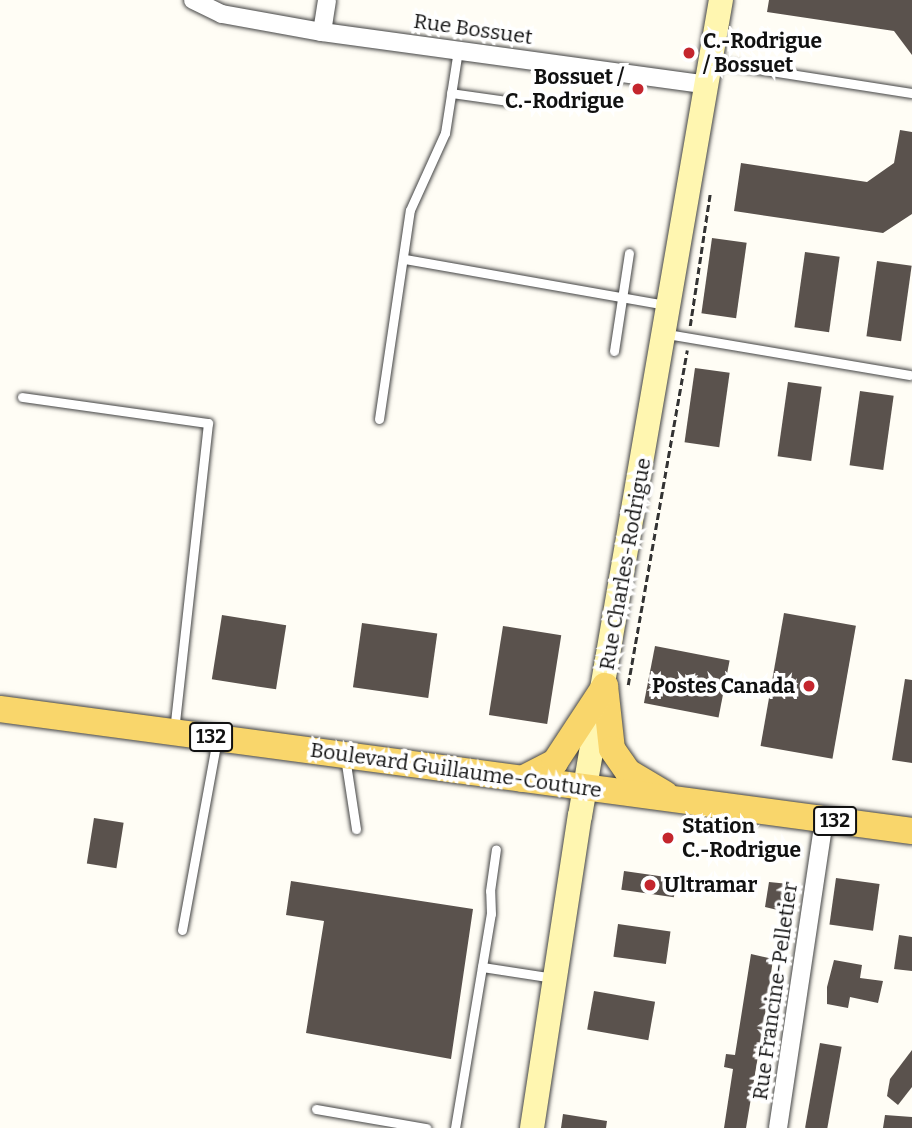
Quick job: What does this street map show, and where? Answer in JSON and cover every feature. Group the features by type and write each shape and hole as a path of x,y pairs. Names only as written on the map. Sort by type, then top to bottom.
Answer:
{"main road":[{"path":"522,779 555,762 616,686"},
{"path":"616,686 612,749 628,772 674,799"},
{"name":"Boulevard Guillaume-Couture","path":"0,709 912,831"}],"street":[{"path":"322,32 327,0"},
{"name":"Rue Charles-Rodrigue","path":"532,1128 585,787 616,686 664,334 722,0"},
{"name":"Rue Bossuet","path":"203,2 222,14 322,32 458,50 710,73"},
{"name":"Rue Francine-Pelletier","path":"778,1128 824,819"}],"lane":[{"path":"379,418 405,259 410,210 444,133 458,50"},
{"path":"710,73 912,93"},
{"path":"452,93 507,101"},
{"path":"614,351 629,253"},
{"path":"405,259 669,306"},
{"path":"664,334 910,375"},
{"path":"22,397 208,423 174,732"},
{"path":"182,930 217,738"},
{"path":"344,755 356,829"},
{"path":"455,1128 491,914 490,891 496,849"},
{"path":"482,967 556,979"},
{"path":"316,1109 426,1128"}],"path":[{"path":"616,686 689,338 711,188"}],"building":[{"path":"769,0 912,0 912,55 894,31 767,12"},
{"path":"900,130 912,132 912,214 883,233 734,211 741,163 867,182 894,163"},
{"path":"712,238 747,243 736,318 701,313"},
{"path":"805,252 840,257 829,332 794,327"},
{"path":"877,261 912,266 901,341 866,336"},
{"path":"695,368 730,373 719,447 685,442"},
{"path":"788,382 822,387 811,461 778,456"},
{"path":"860,391 894,396 883,470 850,465"},
{"name":"Postes Canada","path":"784,613 856,626 832,759 761,746"},
{"path":"222,615 286,625 276,689 212,679"},
{"path":"362,623 437,634 428,698 353,687"},
{"path":"503,626 561,635 547,724 489,715"},
{"path":"655,646 730,661 719,717 644,703"},
{"path":"905,679 912,680 912,763 892,760"},
{"path":"94,818 124,823 116,868 87,863"},
{"path":"624,871 676,878 674,897 621,890"},
{"path":"836,878 880,884 873,931 829,925"},
{"path":"291,881 473,909 451,1059 306,1033 324,921 286,915"},
{"path":"769,882 789,884 786,912 765,907"},
{"path":"618,924 670,931 666,964 613,957"},
{"path":"899,935 912,937 912,971 894,969"},
{"path":"751,954 773,959 767,1002 746,1128 724,1128 733,1069 724,1067 726,1054 735,1055"},
{"path":"834,960 862,965 860,978 883,981 878,1003 850,997 848,1008 827,1004 827,987"},
{"path":"594,991 655,1002 648,1040 587,1029"},
{"path":"820,1043 842,1047 827,1128 805,1128"},
{"path":"912,1050 912,1087 898,1105 887,1096 890,1079"},
{"path":"563,1114 607,1121 606,1128 561,1128"},
{"path":"885,1115 912,1117 912,1128 883,1128"}],"place":[{"name":"C.-Rodrigue / Bossuet","path":"689,53"},
{"name":"Bossuet / C.-Rodrigue","path":"638,89"},
{"name":"Postes Canada","path":"809,686"},
{"name":"Station C.-Rodrigue","path":"668,838"},
{"name":"Ultramar","path":"650,885"}]}
